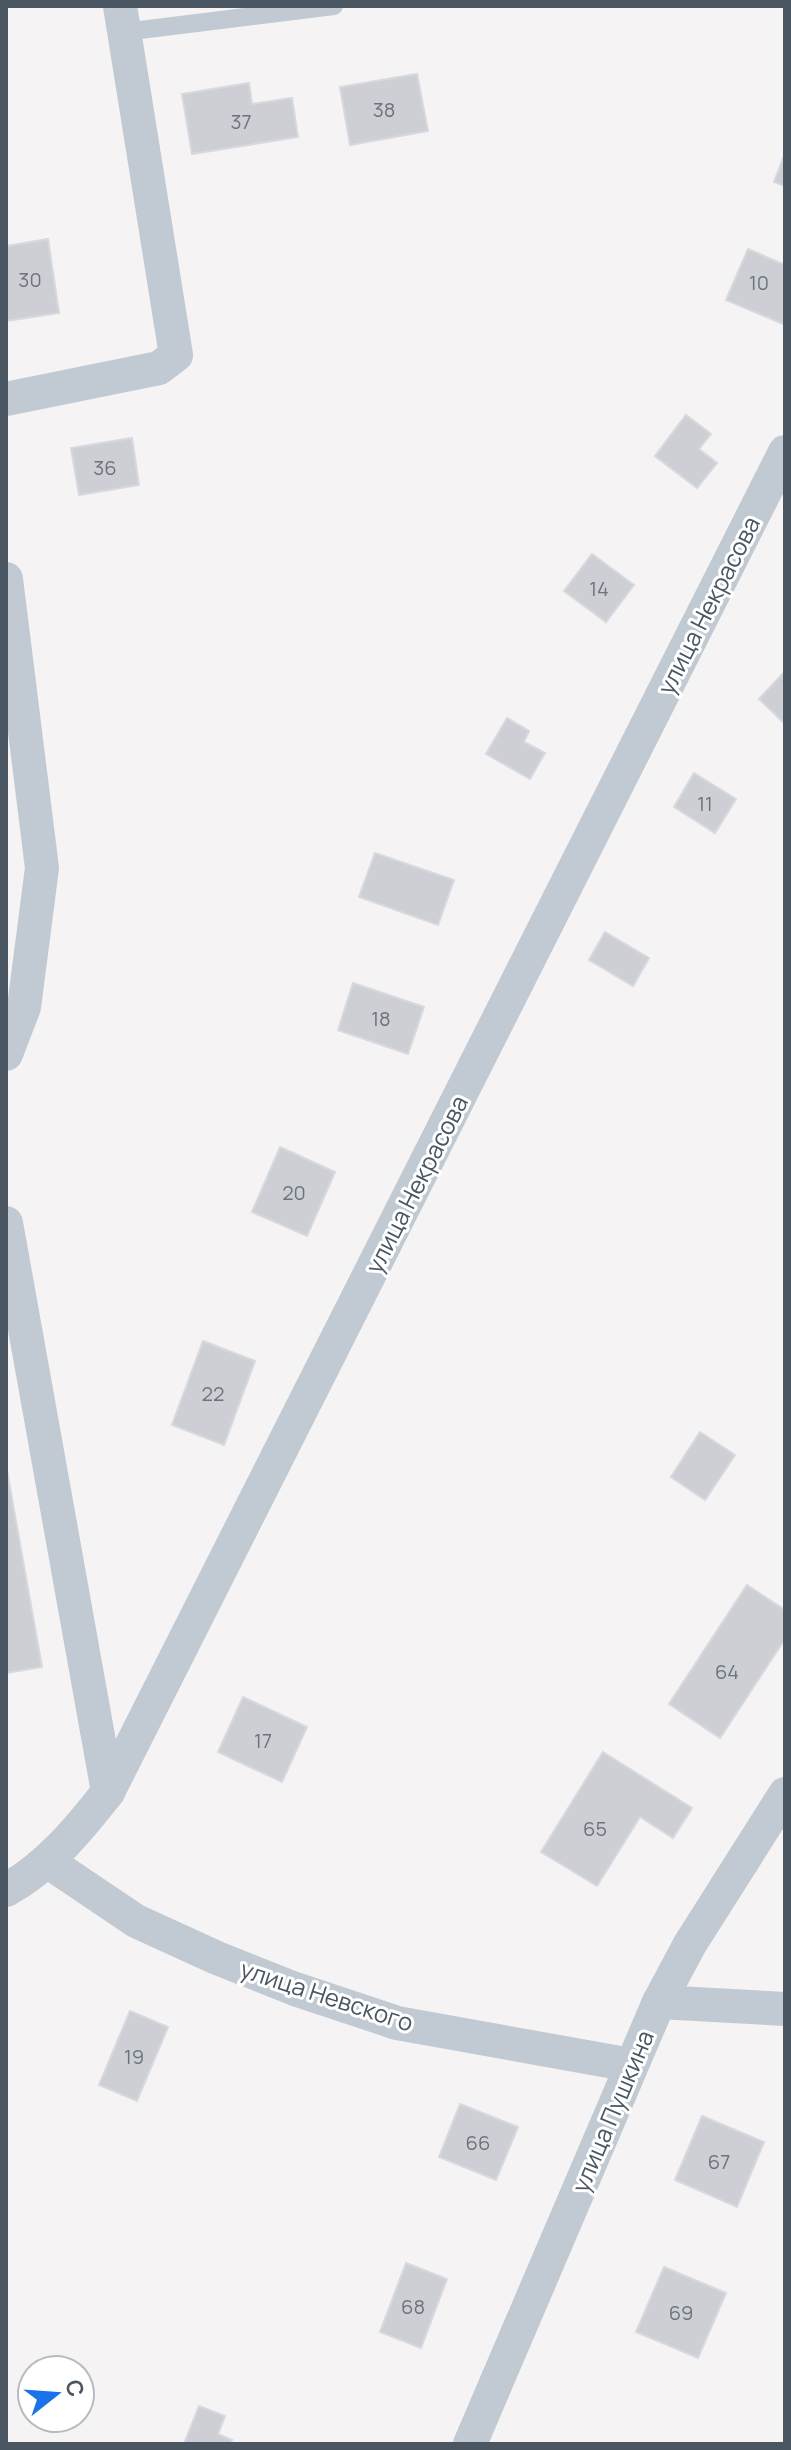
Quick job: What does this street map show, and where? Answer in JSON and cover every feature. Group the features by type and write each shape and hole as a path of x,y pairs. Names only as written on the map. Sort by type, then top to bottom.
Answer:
{"street":[{"path":"6,399 159,368 176,355 122,19"},
{"name":"улица Некрасова","path":"8,1893 77,1832 108,1792 785,452"},
{"path":"6,579 42,868 24,1007 6,1054"},
{"path":"6,1223 108,1792"},
{"name":"улица Пушкина","path":"470,2444 659,2002 690,1944 785,1794"},
{"name":"улица Невского","path":"47,1861 136,1921 295,1989 397,2023 631,2065"},
{"path":"659,2002 785,2009"}],"lane":[{"path":"122,19 334,6"}],"building":[{"path":"417,74 428,131 350,145 340,87"},
{"path":"249,83 252,104 292,98 298,137 192,154 182,94"},
{"path":"785,153 785,186 774,182"},
{"path":"48,239 59,313 6,321 6,246"},
{"path":"748,249 785,265 783,324 726,300"},
{"path":"686,415 711,434 699,449 717,463 697,488 655,456"},
{"path":"132,438 139,485 79,495 71,448"},
{"path":"592,554 634,585 606,622 564,591"},
{"path":"785,671 785,724 759,699"},
{"path":"507,718 529,731 524,742 545,753 530,779 486,754"},
{"path":"694,773 736,799 715,833 674,807"},
{"path":"375,853 454,880 438,925 359,897"},
{"path":"605,932 649,958 633,986 589,960"},
{"path":"353,983 424,1007 408,1054 338,1030"},
{"path":"280,1147 335,1172 307,1236 252,1212"},
{"path":"203,1341 255,1361 224,1445 172,1425"},
{"path":"700,1432 735,1455 705,1500 671,1477"},
{"path":"6,1465 42,1667 6,1673"},
{"path":"747,1585 785,1610 785,1639 720,1738 669,1704"},
{"path":"243,1697 307,1727 282,1782 218,1752"},
{"path":"603,1752 692,1808 673,1838 640,1817 597,1886 541,1852"},
{"path":"130,2011 168,2027 137,2101 99,2085"},
{"path":"460,2104 518,2127 496,2180 439,2157"},
{"path":"702,2116 764,2142 737,2207 675,2180"},
{"path":"406,2263 447,2279 421,2348 380,2332"},
{"path":"664,2267 726,2293 698,2358 636,2332"},
{"path":"199,2406 225,2416 218,2434 232,2440 230,2444 184,2444"}]}
